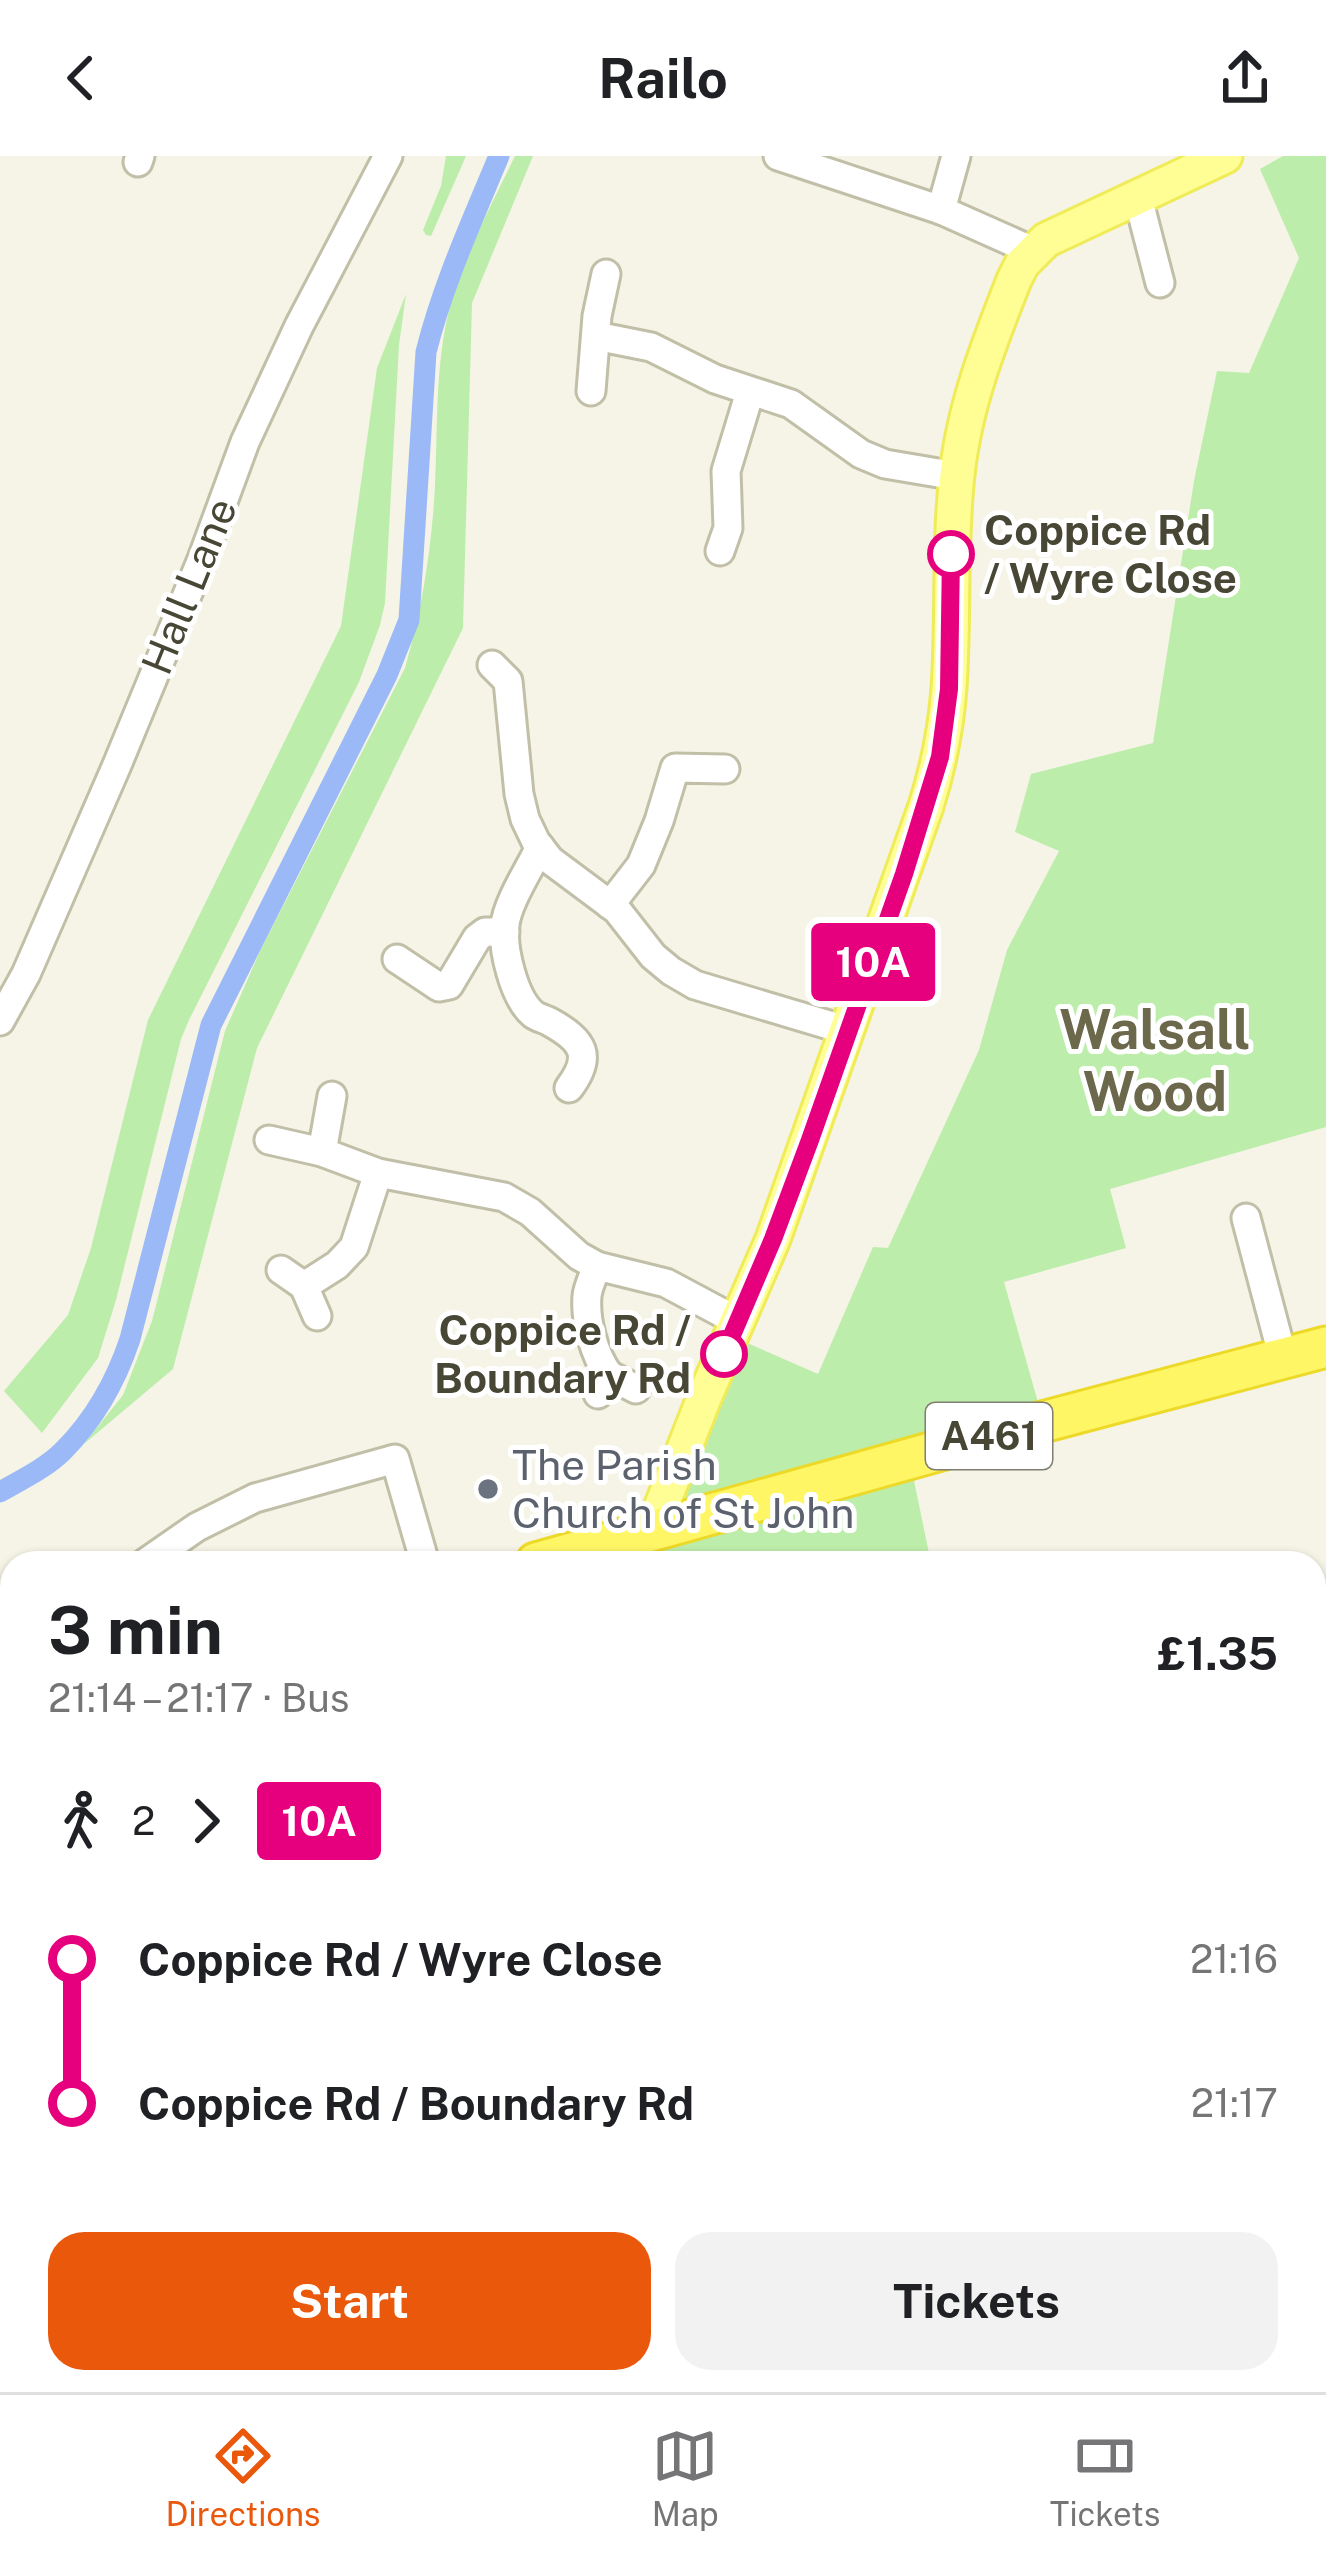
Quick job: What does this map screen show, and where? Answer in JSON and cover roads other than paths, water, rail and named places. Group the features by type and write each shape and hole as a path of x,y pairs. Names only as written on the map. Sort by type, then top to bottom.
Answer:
{"highway":[{"name":"A461","path":"595,1551 1326,1347"}],"main road":[{"path":"634,1543 695,1420 773,1239 926,806 940,757 949,689 956,476 969,405 1014,280 1033,250 1046,240 1225,156"}],"street":[{"name":"Hall Lane","path":"0,1022 26,974 125,745 245,442 388,156"},
{"path":"778,156 941,210 1033,250"},
{"path":"941,210 956,156"},
{"path":"1138,198 1160,283"},
{"path":"591,391 606,274"},
{"path":"596,336 651,347 715,379 791,404 873,459 956,476"},
{"path":"720,551 728,527 726,471 751,392"},
{"path":"492,665 508,681 525,819 550,860 610,905 653,956 695,985 849,1031"},
{"path":"610,905 641,865 675,768 725,769"},
{"path":"540,847 505,920 505,947 514,982 532,1013 574,1038 584,1055 583,1069 569,1088"},
{"path":"397,959 439,987 449,985 478,938 485,932 505,932"},
{"path":"322,1152 332,1096"},
{"path":"269,1140 322,1152 378,1173 504,1196 597,1266 666,1283 739,1322"},
{"path":"317,1316 292,1278 338,1265 354,1247 378,1173"},
{"path":"1246,1218 1283,1358"},
{"path":"597,1266 587,1294 603,1384 636,1389"},
{"path":"163,1551 197,1527 255,1498 401,1450 422,1551"}],"waterway":[{"path":"0,1492 63,1451 95,1413 118,1370 211,1025 387,675 409,620 426,352 449,277 499,156"}],"place":[{"name":"Coppice Rd / Wyre Close","path":"951,554"},
{"name":"Coppice Rd / Boundary Rd","path":"724,1354"},
{"name":"The Parish Church of St John","path":"488,1489"}],"district":[{"name":"Walsall Wood","path":"1155,1061"}]}
